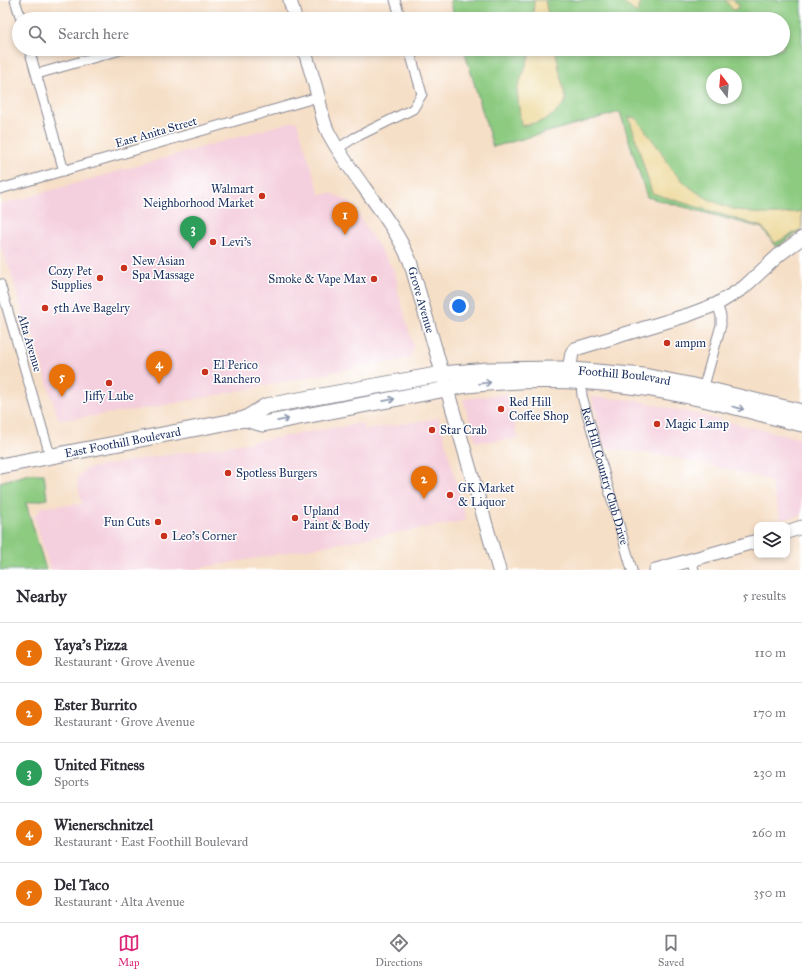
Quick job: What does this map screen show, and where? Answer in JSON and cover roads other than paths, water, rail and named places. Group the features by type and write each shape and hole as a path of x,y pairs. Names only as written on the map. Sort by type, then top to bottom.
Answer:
{"main road":[{"name":"Foothill Boulevard","path":"442,374 488,370 570,370 644,376 802,424"},
{"name":"East Foothill Boulevard","path":"0,466 245,419 266,406 442,374"},
{"name":"Foothill Boulevard","path":"447,389 491,383 536,381 581,382 702,393 802,412"},
{"name":"East Foothill Boulevard","path":"245,419 263,424 447,389"}],"street":[{"path":"15,0 18,12"},
{"path":"290,0 293,12"},
{"path":"395,0 398,12"},
{"path":"31,56 64,171"},
{"path":"37,74 100,56"},
{"name":"Grove Avenue","path":"306,56 318,97 321,114 327,131 403,243 410,261 499,570"},
{"path":"338,148 354,138 413,108 422,94 411,56"},
{"name":"East Anita Street","path":"0,189 318,97"},
{"path":"570,370 572,353 580,346 674,320 717,304 743,288 780,254 802,238"},
{"name":"Alta Avenue","path":"0,284 50,456"},
{"path":"702,393 721,325 721,316 717,304"},
{"name":"Red Hill Country Club Drive","path":"581,382 582,396 632,570"},
{"path":"790,531 802,527"},
{"path":"656,570 692,565 754,541"}],"place":[{"name":"Walmart Neighborhood Market","path":"262,196"},
{"name":"Yaya's Pizza","path":"345,235"},
{"name":"Levi's","path":"213,242"},
{"name":"United Fitness","path":"193,249"},
{"name":"New Asian Spa Massage","path":"124,268"},
{"name":"Cozy Pet Supplies","path":"100,278"},
{"name":"Smoke & Vape Max","path":"374,279"},
{"name":"5th Ave Bagelry","path":"45,308"},
{"name":"ampm","path":"667,343"},
{"name":"El Perico Ranchero","path":"205,372"},
{"name":"Jiffy Lube","path":"109,383"},
{"name":"Wienerschnitzel","path":"159,384"},
{"name":"Del Taco","path":"62,397"},
{"name":"Red Hill Coffee Shop","path":"501,409"},
{"name":"Magic Lamp","path":"657,424"},
{"name":"Star Crab","path":"432,430"},
{"name":"Spotless Burgers","path":"228,473"},
{"name":"GK Market & Liquor","path":"450,495"},
{"name":"Ester Burrito","path":"424,499"},
{"name":"Upland Paint & Body","path":"295,518"},
{"name":"Fun Cuts","path":"158,522"},
{"name":"Leo's Corner","path":"164,536"}]}
